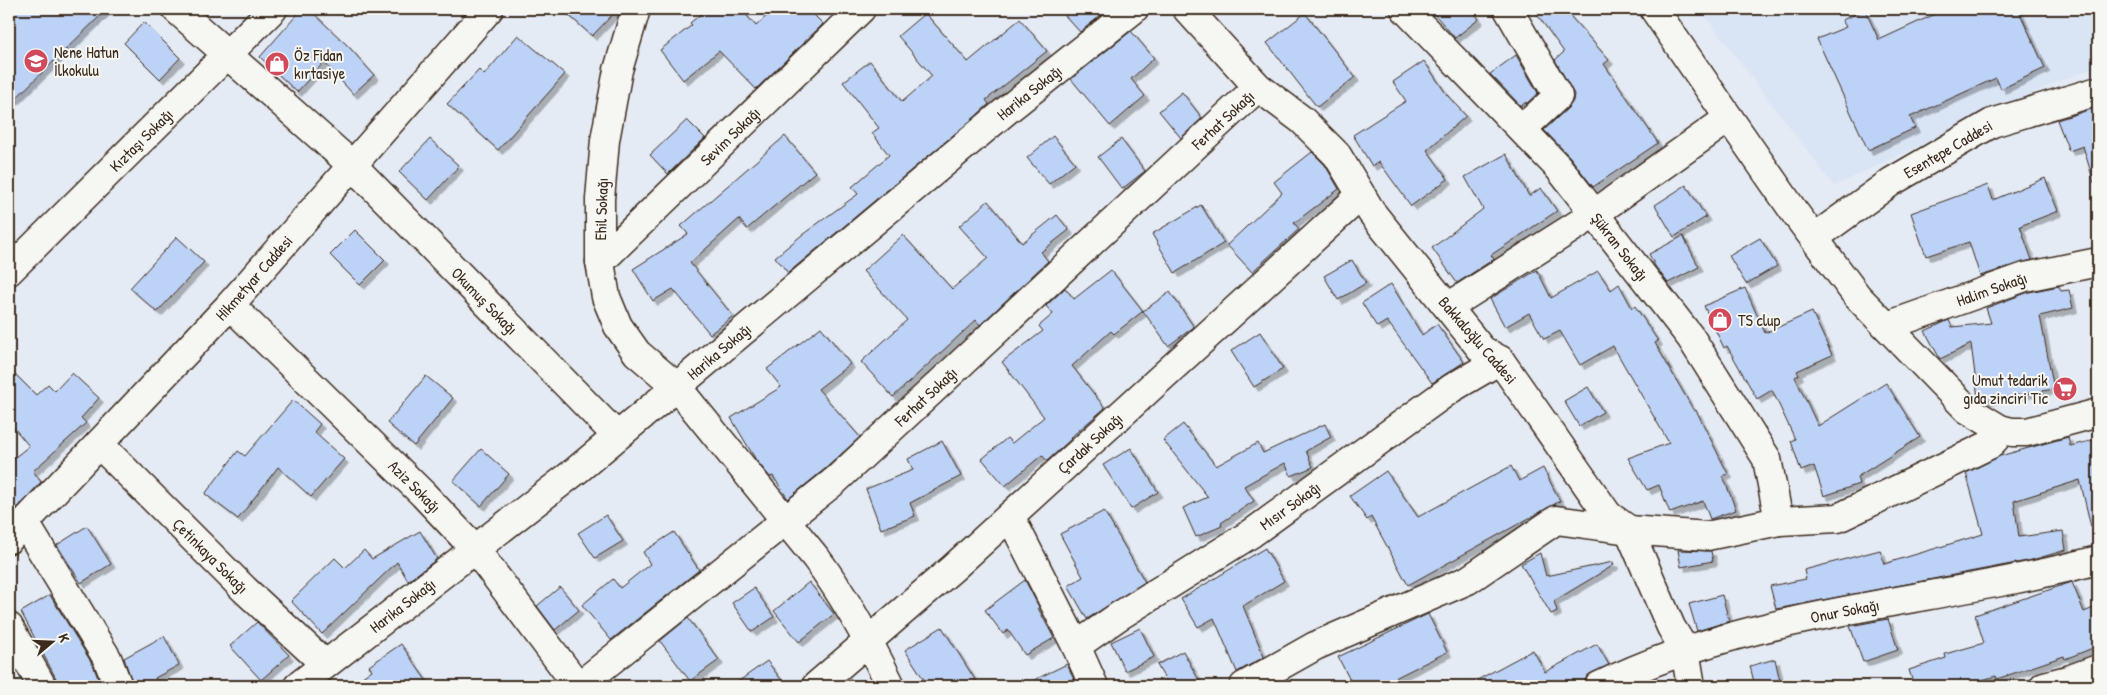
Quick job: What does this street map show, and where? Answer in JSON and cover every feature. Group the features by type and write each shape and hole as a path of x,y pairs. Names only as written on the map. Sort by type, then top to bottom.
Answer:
{"street":[{"name":"Okumuş Sokağı","path":"176,9 352,165 617,436"},
{"name":"Kıztaşı Sokağı","path":"10,269 273,9"},
{"name":"Hikmetyar Caddesi","path":"17,531 230,305 489,9"},
{"name":"Ehil Sokağı","path":"636,9 618,70 605,140 600,199 600,262 606,297 618,326 637,353 676,386 837,586 869,640 891,686"},
{"name":"Sevim Sokağı","path":"600,262 861,9"},
{"name":"Harika Sokağı","path":"298,686 617,436 1007,110 1134,9"},
{"name":"Bakkaloğlu Caddesi","path":"1187,9 1258,87 1302,120 1337,155 1360,196 1482,350 1500,360 1608,515 1629,530"},
{"name":"Şükran Sokağı","path":"1405,9 1558,167 1691,338 1768,459 1779,521"},
{"path":"1508,9 1558,96 1522,129"},
{"path":"1654,9 1729,118 1857,296 1967,409 2000,429 2012,432 2027,432 2098,413"},
{"name":"Ferhat Sokağı","path":"579,686 836,480 1258,87"},
{"name":"Esentepe Caddesi","path":"1814,238 1892,182 1992,123 2098,90"},
{"path":"1448,307 1594,214 1729,118"},
{"name":"Çardak Sokağı","path":"816,686 1010,516 1360,196"},
{"name":"Halim Sokağı","path":"1887,326 2024,276 2098,262"},
{"name":"Aziz Sokağı","path":"230,305 423,494 475,549 579,686"},
{"name":"Mısır Sokağı","path":"1076,646 1119,616 1252,533 1452,388 1500,360"},
{"path":"1244,686 1315,646 1468,580 1556,520 1629,530 1707,536 1779,521 1838,518 1989,445 1996,439 2000,429"},
{"name":"Çetinkaya Sokağı","path":"99,444 245,590 325,664"},
{"path":"1010,516 1076,646 1094,686"},
{"path":"1629,530 1671,627 1685,650 1691,686"},
{"path":"17,531 107,658 118,686"},
{"name":"Onur Sokağı","path":"1599,686 1637,668 1685,650 1831,613 2040,576 2098,560"},
{"path":"9,627 42,686"},
{"path":"2044,686 2098,669"}],"shaded area":[{"name":"Nene Hatun İlkokulu","path":"9,9 118,9 9,113"},
{"path":"1700,9 2098,9 2098,66 2059,81 1834,186"}],"building":[{"name":"Nene Hatun İlkokulu","path":"9,9 107,9 9,105"},
{"path":"302,9 309,9 349,47 374,75 353,94 324,62 297,92 260,57"},
{"path":"562,9 618,9 592,36"},
{"path":"707,9 741,9 756,26 774,9 808,9 823,24 756,89 719,51 683,80 660,50 692,25 690,23"},
{"path":"1059,9 1109,9 1080,32"},
{"path":"1430,9 1471,9 1479,19 1455,38"},
{"path":"1533,9 1564,9 1609,60 1604,64 1658,143 1593,187 1570,157 1544,130 1569,107 1573,101 1574,94 1555,60 1564,52"},
{"path":"1946,9 2018,9 2045,68 2001,89 1996,78 1910,117 1915,128 1868,150 1817,39 1846,27 1842,20 1865,10 1879,40"},
{"path":"925,13 968,62 1020,19 1047,51 986,100 989,104 975,117 788,273 775,257 858,194 852,187 889,155 872,133 879,128 843,82 870,61 902,102 932,76 898,36"},
{"path":"1305,13 1355,77 1317,107 1267,43"},
{"path":"144,22 180,58 160,79 124,43"},
{"path":"1131,31 1154,58 1131,79 1145,96 1110,126 1071,79"},
{"path":"518,35 565,74 498,150 447,104 479,70 484,75"},
{"path":"1516,55 1538,93 1521,106 1490,74"},
{"path":"1424,61 1447,95 1466,116 1427,150 1448,179 1411,206 1379,162 1372,166 1353,135 1406,101 1393,82"},
{"path":"1182,92 1202,118 1181,138 1159,111"},
{"path":"2098,107 2098,182 2094,183 2083,146 2069,151 2057,120"},
{"path":"687,120 705,138 668,174 650,155"},
{"path":"785,136 815,172 747,229 739,219 690,263 733,316 710,334 673,289 653,301 633,269 688,234 681,226"},
{"path":"1053,136 1075,163 1049,184 1027,158"},
{"path":"430,139 459,166 428,200 399,172"},
{"path":"1121,139 1145,171 1122,189 1098,157"},
{"path":"1312,152 1325,165 1339,189 1294,223 1299,229 1252,272 1227,245 1282,193 1274,182"},
{"path":"1506,154 1529,196 1541,188 1557,211 1491,255 1494,259 1457,283 1432,248 1483,209 1465,177"},
{"path":"2045,178 2058,211 2020,226 2032,260 1980,276 1969,242 1926,256 1911,213 1988,185 1993,200"},
{"path":"1686,185 1706,217 1674,237 1655,205"},
{"path":"988,201 1022,243 1057,215 1069,230 1041,252 1048,261 980,325 976,320 893,397 861,362 907,320 863,271 903,235 952,289 988,258 959,226"},
{"path":"1201,205 1224,243 1175,273 1152,234"},
{"path":"355,230 385,260 360,285 330,255"},
{"path":"1683,236 1699,267 1668,283 1655,266 1649,254"},
{"path":"177,237 204,262 157,312 130,288"},
{"path":"1760,238 1777,266 1746,284 1729,256"},
{"path":"1352,260 1366,283 1338,300 1324,276"},
{"path":"1111,270 1143,311 1114,334 1111,331 1072,366 1105,408 1047,461 1042,455 1005,486 982,459 1007,438 1012,443 1044,417 1002,362 1043,331 1039,326 1053,314 1046,306 1065,288 1074,299"},
{"path":"1537,270 1551,298 1598,271 1611,290 1619,284 1632,308 1635,306 1658,341 1655,343 1694,411 1696,410 1728,474 1723,476 1736,510 1710,519 1703,501 1670,513 1659,485 1647,490 1628,458 1669,443 1613,346 1580,365 1560,331 1544,339 1529,313 1505,327 1490,299"},
{"path":"1391,284 1422,335 1437,324 1464,362 1432,383 1387,321 1377,327 1362,303"},
{"path":"2059,286 2061,291 2069,290 2073,308 2040,316 2054,389 1984,401 1978,398 1971,344 1940,359 1925,331 1949,320 1952,327 1991,323 1986,308 2029,292"},
{"path":"1745,288 1765,333 1812,312 1832,355 1797,371 1799,375 1795,377 1818,426 1886,383 1920,437 1857,477 1859,484 1824,496 1814,466 1801,471 1791,441 1795,439 1772,390 1757,399 1727,346 1724,348 1704,306"},
{"path":"1170,292 1194,327 1168,346 1143,311"},
{"path":"821,327 850,364 818,389 860,437 788,499 773,476 770,477 756,460 731,418 781,387 767,369"},
{"path":"1260,332 1283,369 1254,387 1231,351"},
{"path":"9,368 36,395 48,384 55,391 72,373 99,398 81,418 86,423 33,471 41,482 16,509 9,499 9,462 29,446 9,422"},
{"path":"426,376 453,398 414,446 387,423"},
{"path":"1588,387 1603,412 1579,426 1564,401"},
{"path":"293,400 320,424 314,432 344,459 311,497 278,467 238,519 205,494 238,451 245,456"},
{"path":"1183,424 1216,466 1258,443 1263,453 1325,424 1331,437 1306,451 1313,467 1291,476 1285,463 1244,486 1254,501 1221,523 1222,526 1196,537 1183,508 1208,497 1163,440"},
{"path":"2068,437 2070,446 2098,439 2098,526 2091,527 2080,480 2014,501 2019,537 2063,531 2066,550 2032,560 1776,609 1770,586 1806,579 1804,570 1880,550 1884,564 1983,534 1966,473 2000,456"},
{"path":"942,441 961,476 910,503 915,516 881,529 866,489 913,470 908,459"},
{"path":"1131,448 1158,492 1131,509 1103,465"},
{"path":"481,449 509,474 481,506 453,481"},
{"path":"1511,466 1519,481 1543,468 1560,501 1408,585 1371,517 1367,520 1350,496 1386,471 1418,517"},
{"path":"1104,511 1145,582 1087,619 1068,586 1083,577 1060,534"},
{"path":"606,515 623,541 595,558 578,533"},
{"path":"87,526 111,564 81,583 57,545"},
{"path":"420,531 437,559 408,581 397,562 322,634 291,601 335,558 345,568 364,550 372,559"},
{"path":"674,532 699,570 611,640 582,605 613,579 620,588 650,564 643,552"},
{"path":"1265,548 1284,581 1243,606 1264,657 1237,672 1214,618 1198,627 1181,599"},
{"path":"1678,550 1711,551 1713,561 1681,567"},
{"path":"1540,553 1546,576 1613,562 1614,565 1554,601 1557,611 1551,614 1521,564"},
{"path":"1025,580 1054,638 1025,655 1008,630 1003,634 985,610"},
{"path":"809,582 834,614 799,642 774,611"},
{"path":"2072,582 2084,612 2098,606 2098,646 2065,659 2064,656 1997,679 1996,676 1961,686 1914,686 1909,670 1946,658 1945,654 1984,643 1975,615"},
{"path":"560,587 579,610 555,630 537,606"},
{"path":"754,588 774,617 752,632 732,603"},
{"path":"50,595 93,665 101,686 60,686 21,612"},
{"path":"1722,595 1729,621 1697,631 1689,604"},
{"path":"1428,614 1447,652 1379,686 1353,686 1338,657"},
{"path":"688,618 719,660 690,681 660,641"},
{"path":"1888,619 1898,650 1863,662 1850,626"},
{"path":"257,622 289,655 261,680 230,646"},
{"path":"942,627 979,686 928,686 905,650"},
{"path":"1140,628 1154,657 1125,671 1111,642"},
{"path":"164,636 179,665 155,678 158,686 133,686 124,658"},
{"path":"401,644 430,686 350,686 372,670 369,666"},
{"path":"1597,644 1609,665 1587,676 1584,686 1466,686 1533,650 1545,672"},
{"path":"1183,651 1202,686 1169,686 1157,665"},
{"path":"1775,659 1781,686 1755,686 1750,666"},
{"path":"767,661 786,686 732,686"},
{"path":"1067,664 1077,686 1022,686"}],"place":[{"name":"Nene Hatun İlkokulu","path":"36,61"},
{"name":"Öz Fidan kırtasiye","path":"277,64"},
{"name":"TS clup","path":"1720,320"},
{"name":"Umut tedarik gıda zinciri Tic","path":"2065,389"}]}
